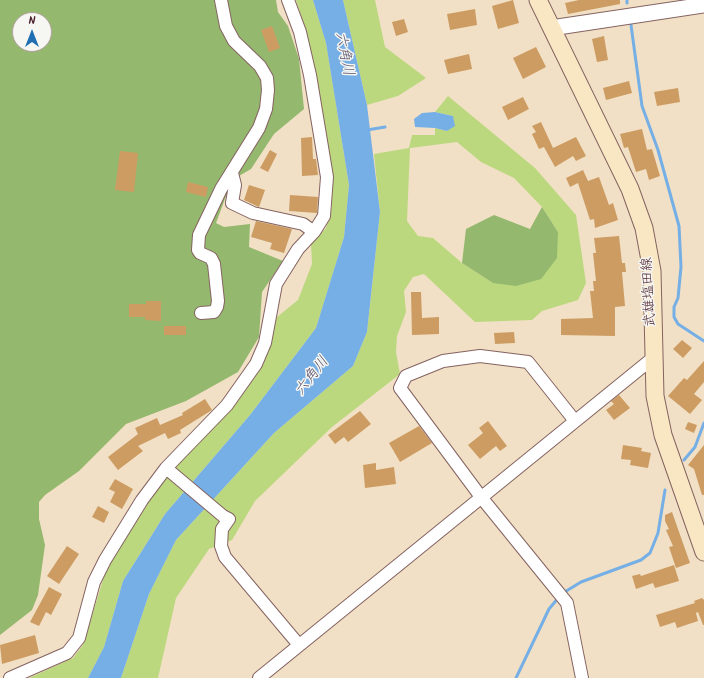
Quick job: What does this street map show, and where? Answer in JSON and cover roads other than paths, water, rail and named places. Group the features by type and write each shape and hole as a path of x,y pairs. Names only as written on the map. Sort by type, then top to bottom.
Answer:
{"main road":[{"name":"武雄塩田線","path":"538,0 630,189 644,228 652,271 655,396 663,435 701,535 704,552"}],"street":[{"path":"201,313 214,312 218,307 218,301 214,264 211,258 200,253 198,250 199,235 222,189 259,128 266,109 267,78 260,66 234,41 226,26 221,0"},
{"path":"10,678 67,653 79,638 94,582 105,560 142,500 226,404 256,364 265,343 276,284 298,249 314,232 324,216 327,177 310,74 300,32 288,0"},
{"path":"551,28 704,5"},
{"path":"232,173 235,185 232,203 253,213 303,224 314,232"},
{"path":"576,421 528,362 480,356 443,361 406,376 400,388 481,497 567,602 582,678"},
{"path":"259,678 653,358"},
{"path":"168,470 223,516 229,519 222,529 221,546 226,557 299,645"}],"water":[{"name":"六角川","path":"313,0 343,0 367,105 380,212 367,332 353,366 274,433 176,540 149,594 121,678 88,678 104,647 123,581 165,514 250,415 316,328 344,237 349,185 326,43"},
{"path":"435,112 453,116 455,126 447,131 435,128 415,127 414,119 422,113"}],"waterway":[{"path":"631,25 642,106 658,150 679,226 681,267 678,298 674,307 674,317 678,324 704,341"},
{"path":"367,130 385,127"},
{"path":"684,460 695,447 704,423"},
{"path":"563,593 581,582 641,560 650,553 658,533 665,490"},
{"path":"516,678 549,609 559,597"}]}
